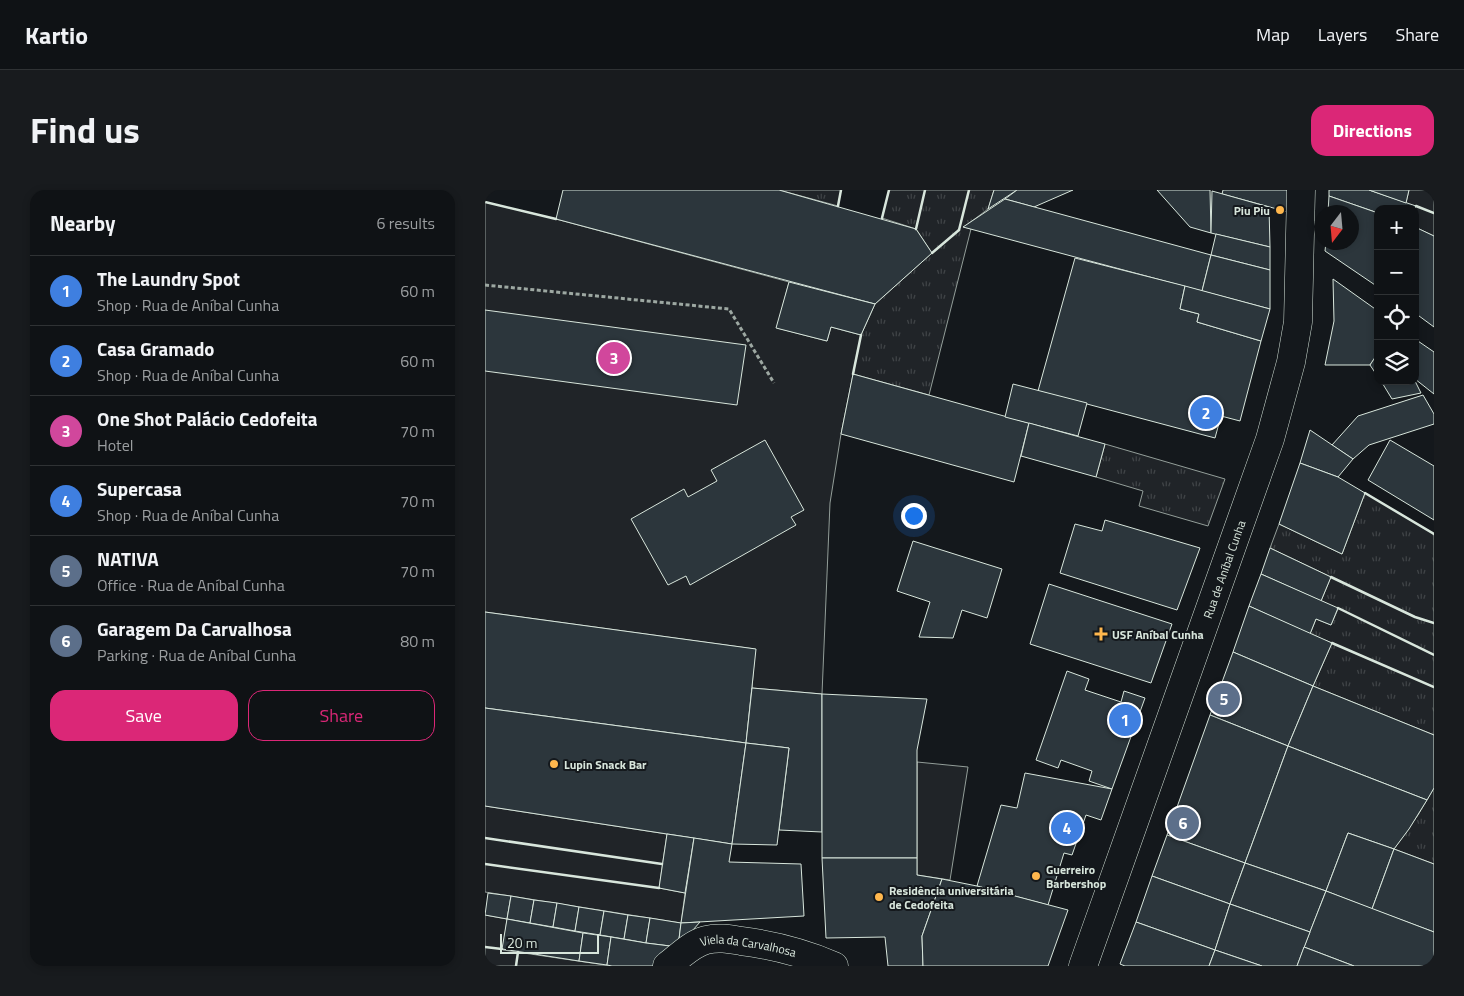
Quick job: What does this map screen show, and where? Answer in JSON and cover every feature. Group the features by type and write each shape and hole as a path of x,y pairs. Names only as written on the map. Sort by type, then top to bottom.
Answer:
{"street":[{"name":"Rua de Aníbal Cunha","path":"1083,966 1270,439 1291,362 1298,322 1301,190"},
{"name":"Viela da Carvalhosa","path":"667,966 704,940 720,938 775,946 800,952 834,966"}],"path":[{"path":"485,285 729,309 774,383"}],"green space":[{"path":"779,190 841,190 838,206"},
{"path":"889,190 994,190 988,209 964,227 971,229 929,395 853,374 861,335 875,304 932,253 916,229 882,218"},
{"path":"1409,190 1434,190 1434,236 1419,229 1419,205 1409,205 1406,203"},
{"path":"485,202 556,219 789,282 777,328 827,341 831,327 861,335 841,434 830,503 822,694 752,688 755,649 485,612"},
{"path":"1105,444 1225,479 1208,526 1139,506 1143,491 1096,477"},
{"path":"1365,493 1434,534 1434,735 1313,686 1332,643 1310,634 1316,619 1331,625 1338,609 1321,601 1331,577 1270,548 1279,524 1342,554"},
{"path":"917,762 968,767 950,880 917,875"},
{"path":"1434,788 1434,864 1394,849"},
{"path":"485,806 667,834 659,888 685,893 681,923 485,892"},
{"path":"485,915 507,919 503,950 612,966 485,966"}],"building":[{"path":"563,190 779,190 916,229 932,253 875,304 556,219"},
{"path":"994,190 1017,190 988,209"},
{"path":"1017,190 1073,190 1034,207 1005,199"},
{"path":"1157,190 1210,190 1211,233 1190,227"},
{"path":"1223,190 1288,190 1288,212 1222,194"},
{"path":"1329,190 1369,190 1413,205 1374,205 1374,212 1329,196"},
{"path":"1369,190 1409,190 1406,203"},
{"path":"1212,191 1269,207 1270,247 1211,233"},
{"path":"1329,196 1355,205 1328,205"},
{"path":"1005,199 1211,255 1202,291 963,227"},
{"path":"1359,206 1374,212 1374,284 1325,251 1359,250"},
{"path":"1419,229 1434,236 1434,327 1419,316"},
{"path":"1216,234 1270,247 1270,270 1211,255"},
{"path":"1211,255 1270,270 1270,309 1202,291"},
{"path":"1075,258 1185,286 1180,309 1199,314 1197,322 1261,341 1240,421 1221,416 1215,438 1038,391"},
{"path":"1333,279 1374,308 1374,359 1370,365 1325,365 1334,321"},
{"path":"789,282 875,304 861,335 831,327 827,341 776,328"},
{"path":"1185,286 1270,309 1261,341 1197,322 1199,314 1180,309"},
{"path":"485,310 746,345 737,405 485,371"},
{"path":"1419,342 1434,352 1434,394 1419,382"},
{"path":"1374,359 1374,371 1370,365"},
{"path":"853,374 1029,423 1014,482 841,434"},
{"path":"1013,384 1087,403 1078,436 1005,417"},
{"path":"1383,385 1417,385 1421,393 1392,399"},
{"path":"1423,395 1434,414 1434,424 1369,445 1353,459 1332,445 1358,416"},
{"path":"1029,423 1105,444 1096,477 1021,456"},
{"path":"1310,430 1353,459 1338,477 1300,463"},
{"path":"765,440 804,510 791,517 796,525 690,585 686,576 668,585 631,519 684,489 688,497 717,481 711,470"},
{"path":"1390,440 1434,466 1434,520 1368,480"},
{"path":"1300,463 1338,477 1365,493 1342,554 1279,524"},
{"path":"1105,520 1200,548 1177,610 1060,573 1075,524 1102,531"},
{"path":"913,541 1002,569 987,618 962,610 953,638 919,637 930,602 897,591"},
{"path":"1270,548 1331,577 1321,601 1261,574"},
{"path":"1261,574 1338,608 1331,625 1316,619 1310,634 1249,606"},
{"name":"USF Aníbal Cunha","path":"1049,584 1172,624 1151,683 1030,644"},
{"path":"1249,606 1332,643 1313,686 1233,652"},
{"path":"485,612 756,649 746,743 485,708"},
{"path":"1233,652 1313,686 1288,746 1210,715"},
{"path":"1067,671 1089,679 1085,690 1121,702 1124,691 1145,698 1112,789 1089,781 1092,771 1061,760 1058,768 1036,760"},
{"path":"1313,686 1434,735 1434,788 1427,800 1288,746"},
{"path":"752,688 822,694 822,832 779,830 789,748 746,743"},
{"path":"822,694 927,699 917,750 917,858 822,858"},
{"path":"485,708 746,743 732,844 485,806"},
{"path":"1210,715 1288,746 1245,863 1167,835"},
{"path":"746,743 789,748 777,845 732,844"},
{"path":"1288,746 1427,800 1394,849 1348,833 1326,891 1245,863"},
{"path":"1025,773 1112,789 1101,820 1086,815 1072,855 1064,853 1048,905 977,886 1001,805 1017,808"},
{"path":"1348,833 1394,849 1372,909 1326,891"},
{"path":"667,834 694,838 685,893 659,888"},
{"path":"1167,835 1245,863 1230,904 1152,876"},
{"path":"694,838 732,844 729,862 801,864 804,916 681,923"},
{"path":"1394,849 1434,864 1434,932 1372,909"},
{"name":"Residência universitária de Cedofeita","path":"822,858 917,858 917,875 942,879 922,936 923,966 888,966 885,937 826,938"},
{"path":"1245,863 1326,891 1310,932 1230,904"},
{"path":"1152,876 1230,904 1215,950 1136,922"},
{"path":"942,879 977,886 1068,910 1048,966 923,966 922,936"},
{"path":"1326,891 1434,932 1434,962 1432,966 1354,966 1304,947"},
{"path":"488,893 511,896 507,919 485,915"},
{"path":"511,896 534,900 530,923 507,919"},
{"path":"534,900 557,903 553,927 530,923"},
{"path":"557,903 579,907 575,931 553,927"},
{"path":"1230,904 1310,932 1297,966 1262,966 1215,950"},
{"path":"579,907 604,911 600,935 575,931"},
{"path":"604,911 628,915 624,939 600,935"},
{"path":"628,915 650,918 646,943 624,939"},
{"path":"650,918 681,923 678,947 646,943"},
{"path":"507,919 583,933 579,961 502,949"},
{"path":"700,922 678,947 681,923"},
{"path":"1136,922 1215,950 1209,966 1125,966 1120,964"},
{"path":"583,933 611,937 607,965 579,961"},
{"path":"611,937 678,947 653,966 612,966 607,965"},
{"path":"1304,947 1354,966 1297,966"},
{"path":"1215,950 1262,966 1209,966"}],"wall":[{"path":"838,206 841,190"},
{"path":"882,218 889,190"},
{"path":"916,229 925,190"},
{"path":"959,230 969,190"},
{"path":"485,202 556,219"},
{"path":"1419,207 1434,213"},
{"path":"932,253 959,230"},
{"path":"853,374 861,335"},
{"path":"1365,493 1434,534"},
{"path":"1331,577 1415,617 1434,623"},
{"path":"1338,608 1434,655"},
{"path":"1332,643 1434,687"},
{"path":"485,838 662,864"},
{"path":"485,864 659,888"},
{"path":"485,947 502,949"},
{"path":"516,966 518,952"}],"place":[{"name":"Piu Piu","path":"1280,210"},
{"name":"One Shot Palácio Cedofeita","path":"614,358"},
{"name":"Casa Gramado","path":"1206,413"},
{"name":"USF Aníbal Cunha","path":"1101,634"},
{"name":"NATIVA","path":"1224,699"},
{"name":"The Laundry Spot","path":"1125,720"},
{"name":"Lupin Snack Bar","path":"554,764"},
{"name":"Garagem Da Carvalhosa","path":"1183,823"},
{"name":"Supercasa","path":"1067,828"},
{"name":"Guerreiro Barbershop","path":"1036,876"},
{"name":"Residência universitária de Cedofeita","path":"879,897"}]}
